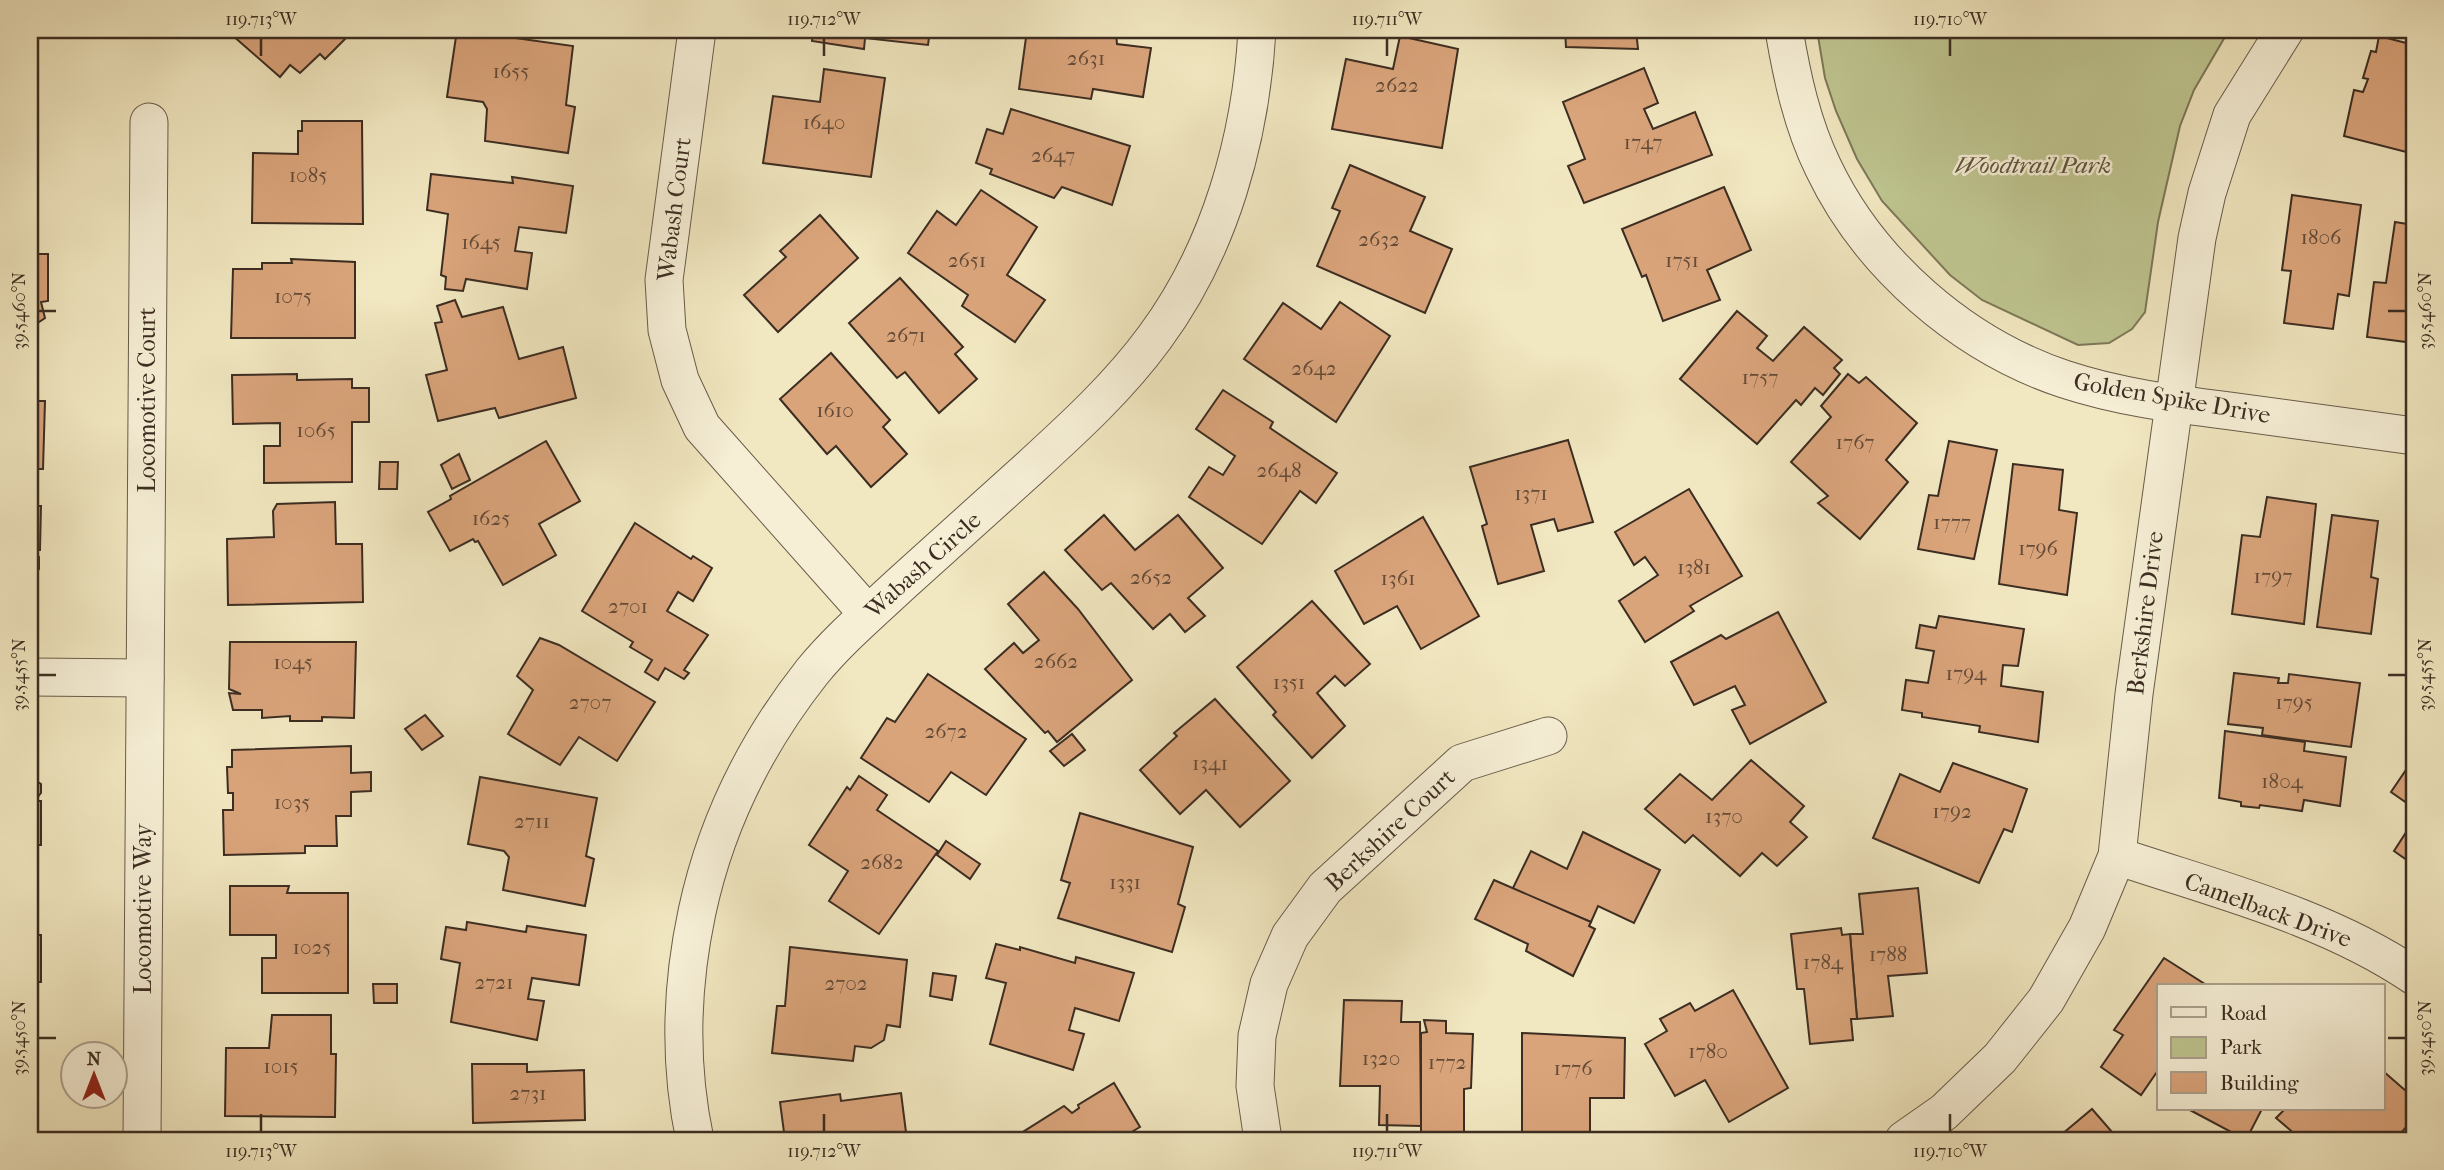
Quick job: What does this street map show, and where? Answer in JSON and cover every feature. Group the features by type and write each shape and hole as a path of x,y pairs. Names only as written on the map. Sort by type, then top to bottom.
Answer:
{"street":[{"name":"Wabash Court","path":"697,30 664,280 667,330 680,380 702,427 869,614"},
{"name":"Wabash Circle","path":"695,1140 688,1109 683,1028 688,952 705,873 731,803 766,735 814,670 869,614 1104,400 1156,336 1196,269 1229,189 1248,113 1257,30"},
{"name":"Golden Spike Drive","path":"1784,30 1798,100 1823,166 1856,222 1899,273 1973,334 2032,366 2094,387 2173,403 2414,436"},
{"name":"Berkshire Drive","path":"1904,1140 1944,1112 2000,1058 2046,1000 2087,929 2117,856 2134,694 2197,238 2207,193 2232,115 2285,30"},
{"name":"Locomotive Court","path":"145,678 149,122"},
{"path":"30,677 145,678"},
{"name":"Locomotive Way","path":"142,1140 145,678"},
{"name":"Berkshire Court","path":"1263,1140 1255,1086 1257,1036 1269,985 1290,936 1325,888 1462,763 1548,736"},
{"name":"Camelback Drive","path":"2117,856 2318,923 2384,955 2414,976"}],"green space":[{"name":"Woodtrail Park","path":"1817,30 2229,30 2194,90 2180,126 2158,222 2145,312 2132,329 2109,343 2078,345 1982,300 1950,275 1882,201 1857,159 1825,78"}],"building":[{"path":"30,30 39,30 30,42"},
{"path":"235,30 354,30 325,59 320,54 300,73 290,65 280,77 232,35"},
{"path":"457,30 573,46 566,105 575,107 568,153 485,141 487,109 483,102 447,97"},
{"path":"813,30 930,30 928,45 865,38 864,49 812,41"},
{"path":"1027,30 1097,30 1116,33 1117,44 1151,48 1143,97 1093,89 1091,99 1019,89"},
{"path":"1565,30 1636,30 1638,49 1566,47"},
{"path":"1400,36 1458,49 1442,148 1332,129 1346,59 1393,69"},
{"path":"2379,36 2414,45 2414,154 2344,136 2354,90 2363,92 2368,79 2363,78 2371,51 2376,52"},
{"path":"1644,68 1658,103 1644,109 1653,129 1695,112 1712,155 1584,203 1568,166 1585,159 1563,102"},
{"path":"824,69 885,78 871,177 763,163 773,96 820,102"},
{"path":"1011,109 1130,146 1112,205 1062,187 1054,198 990,174 992,169 976,163 987,129 1003,134"},
{"path":"302,121 362,121 363,224 252,223 253,153 298,154 298,131 302,131"},
{"path":"1350,165 1425,197 1410,231 1452,249 1425,313 1317,266 1340,211 1332,208"},
{"path":"431,174 513,183 512,177 573,186 566,233 519,227 515,251 532,253 527,289 466,279 463,291 445,289 446,277 441,275 448,214 427,210"},
{"path":"1724,187 1751,250 1707,270 1720,300 1663,321 1646,275 1642,277 1622,229"},
{"path":"981,190 1037,227 1007,275 1045,300 1015,342 962,306 968,295 908,253 937,211 956,225"},
{"path":"2292,195 2361,205 2349,296 2338,294 2333,329 2284,323 2291,271 2282,270"},
{"path":"820,215 858,258 778,332 744,295 786,257 780,251"},
{"path":"2395,222 2414,225 2414,343 2367,337 2374,282 2386,283"},
{"path":"30,254 48,254 48,301 41,302 45,318 36,324 30,324"},
{"path":"291,259 355,262 355,338 231,338 233,269 262,269 262,263 292,263"},
{"path":"900,278 963,347 955,354 977,379 939,413 905,372 897,378 849,323"},
{"path":"455,300 462,317 503,307 519,359 563,347 576,398 499,418 495,408 438,421 426,375 447,370 435,323 442,322 437,306"},
{"path":"1340,302 1390,336 1336,422 1244,359 1283,303 1321,329"},
{"path":"1737,311 1767,336 1757,348 1773,361 1804,327 1842,360 1834,368 1840,374 1823,395 1815,388 1801,405 1796,400 1757,444 1680,379"},
{"path":"831,353 890,420 883,427 907,454 871,487 836,446 827,454 780,399"},
{"path":"297,374 297,380 352,379 352,388 369,388 369,422 352,422 352,482 264,483 264,446 280,446 280,423 233,424 232,375"},
{"path":"1848,374 1859,383 1866,377 1917,423 1886,460 1908,482 1860,539 1818,503 1828,496 1791,462 1831,417 1821,406"},
{"path":"1223,390 1273,422 1270,428 1337,473 1316,503 1300,491 1262,544 1189,497 1209,467 1223,475 1235,456 1196,429"},
{"path":"30,401 45,401 43,469 30,469"},
{"path":"1568,440 1593,522 1558,531 1554,519 1531,525 1544,571 1498,584 1482,526 1487,524 1470,467"},
{"path":"546,441 580,501 539,524 556,555 503,585 478,541 473,539 450,551 428,512 451,499 450,496"},
{"path":"1949,441 1997,450 1974,559 1918,549 1929,495 1938,496"},
{"path":"459,454 470,480 452,489 441,465"},
{"path":"380,462 398,462 397,489 379,489"},
{"path":"2013,464 2063,470 2059,510 2077,513 2067,595 1999,584"},
{"path":"1689,489 1742,576 1690,606 1694,611 1645,642 1619,601 1658,575 1645,557 1634,565 1615,532"},
{"path":"2267,497 2316,504 2304,624 2232,614 2242,535 2260,537"},
{"path":"335,502 336,544 362,544 363,602 228,605 227,539 274,537 273,511 277,504"},
{"path":"30,506 41,506 40,550 34,550 39,557 39,569 33,574 30,574"},
{"path":"1104,515 1135,550 1178,515 1223,568 1188,598 1205,616 1185,632 1170,614 1153,629 1111,583 1102,590 1065,550"},
{"path":"2332,515 2378,521 2371,577 2378,579 2371,634 2317,627"},
{"path":"1423,517 1479,616 1421,649 1397,606 1364,624 1335,571"},
{"path":"635,523 691,559 693,556 712,568 693,601 678,592 667,611 708,635 684,670 689,673 684,679 665,668 658,680 645,672 652,660 630,647 633,642 582,611"},
{"path":"1044,572 1078,609 1132,680 1057,742 1048,731 1045,733 985,669 1014,643 1023,653 1039,640 1008,604"},
{"path":"2414,598 2414,637 2409,637"},
{"path":"1312,601 1370,664 1345,686 1335,676 1317,693 1345,726 1312,758 1273,715 1276,712 1237,667"},
{"path":"1778,612 1826,702 1750,744 1732,710 1745,705 1735,686 1694,705 1671,662 1721,635 1726,639"},
{"path":"1939,616 2024,629 2018,666 2003,665 2001,686 2043,692 2038,742 1979,732 1980,726 1922,717 1922,713 1902,710 1906,680 1928,683 1934,651 1916,648 1920,625 1936,628"},
{"path":"540,638 559,645 655,702 617,761 579,737 560,765 508,734 533,690 517,676"},
{"path":"230,642 356,642 354,718 322,717 322,721 290,721 290,716 262,718 262,710 233,710 229,693 241,694 229,689"},
{"path":"2234,673 2279,678 2278,683 2288,683 2289,674 2360,683 2351,747 2262,735 2263,728 2228,724"},
{"path":"928,674 1026,739 986,795 951,772 929,802 861,758 887,718 895,722"},
{"path":"1215,699 1290,781 1240,827 1206,790 1180,814 1140,770 1177,736 1174,733"},
{"path":"425,715 443,736 422,750 405,729"},
{"path":"2225,731 2305,742 2304,751 2346,757 2340,806 2304,800 2302,811 2260,805 2259,808 2241,806 2241,802 2219,798"},
{"path":"1072,734 1085,750 1064,766 1050,751"},
{"path":"351,746 351,773 371,772 371,791 351,792 351,816 336,816 337,846 305,846 305,853 224,855 223,810 233,810 233,793 228,793 227,767 232,767 232,750"},
{"path":"2414,758 2414,808 2391,792"},
{"path":"1751,760 1804,806 1790,822 1807,837 1777,866 1762,853 1740,876 1693,835 1685,843 1645,809 1680,774 1712,800"},
{"path":"1953,763 2027,789 2012,832 2004,829 1979,883 1873,838 1900,774 1940,792"},
{"path":"859,776 887,795 877,810 938,851 879,934 829,901 848,871 809,845 847,787 850,790"},
{"path":"30,777 41,784 37,801 41,801 41,845 30,845"},
{"path":"480,777 597,798 586,856 594,859 585,906 503,890 509,857 504,851 468,844"},
{"path":"1080,813 1193,847 1178,904 1185,907 1172,952 1058,918 1070,883 1061,880"},
{"path":"2414,820 2414,865 2394,851"},
{"path":"1583,832 1660,870 1634,923 1598,906 1591,922 1512,890 1531,851 1567,869"},
{"path":"946,841 980,864 970,879 937,855"},
{"path":"1494,880 1591,922 1589,926 1595,929 1573,976 1526,951 1528,944 1475,919"},
{"path":"230,886 289,886 287,893 348,893 348,993 262,993 262,958 276,958 276,935 230,935"},
{"path":"1918,888 1927,973 1888,976 1893,1016 1857,1019 1850,934 1863,934 1859,894"},
{"path":"467,922 526,932 527,926 586,935 579,985 532,978 528,999 544,1001 537,1040 451,1022 460,963 441,959 446,927 466,930"},
{"path":"1841,928 1842,935 1850,934 1857,1019 1851,1019 1853,1040 1810,1044 1804,989 1797,989 1791,934"},
{"path":"30,935 41,935 41,982 30,982"},
{"path":"996,944 1020,950 1020,947 1075,963 1076,957 1134,973 1119,1021 1075,1008 1069,1030 1084,1034 1073,1070 990,1044 1006,983 986,978"},
{"path":"790,947 907,960 900,1027 887,1025 884,1040 871,1048 855,1046 853,1061 772,1053 777,1006 785,1006"},
{"path":"2164,958 2205,984 2157,984 2157,1072 2141,1095 2101,1067 2123,1035 2114,1030"},
{"path":"933,973 956,976 952,1000 930,996"},
{"path":"373,984 397,984 397,1003 374,1003"},
{"path":"1733,990 1788,1088 1729,1122 1705,1080 1675,1096 1645,1044 1667,1031 1660,1019 1690,1003 1695,1011"},
{"path":"1344,1000 1402,1001 1401,1022 1420,1022 1421,1126 1379,1125 1380,1086 1340,1086"},
{"path":"272,1015 331,1015 331,1054 336,1054 335,1117 225,1116 226,1048 269,1048"},
{"path":"30,1019 36,1019 35,1060 30,1060"},
{"path":"1424,1020 1446,1021 1446,1033 1473,1034 1471,1088 1464,1089 1464,1140 1421,1140 1421,1033 1427,1032"},
{"path":"1522,1033 1625,1038 1624,1098 1590,1098 1590,1140 1522,1140"},
{"path":"472,1064 527,1064 527,1072 584,1070 585,1120 473,1123"},
{"path":"2384,1072 2414,1098 2414,1118 2395,1140 2302,1140 2276,1118 2284,1110 2384,1110"},
{"path":"30,1078 33,1078 32,1102 30,1102"},
{"path":"1114,1083 1140,1127 1118,1140 1010,1140 1064,1106 1072,1113 1079,1108 1078,1105"},
{"path":"901,1093 907,1140 785,1140 780,1102 840,1094 841,1101"},
{"path":"2092,1109 2119,1140 2055,1140"},
{"path":"2190,1110 2261,1110 2246,1140"},
{"path":"1145,1133 1149,1140 1133,1140"}]}
